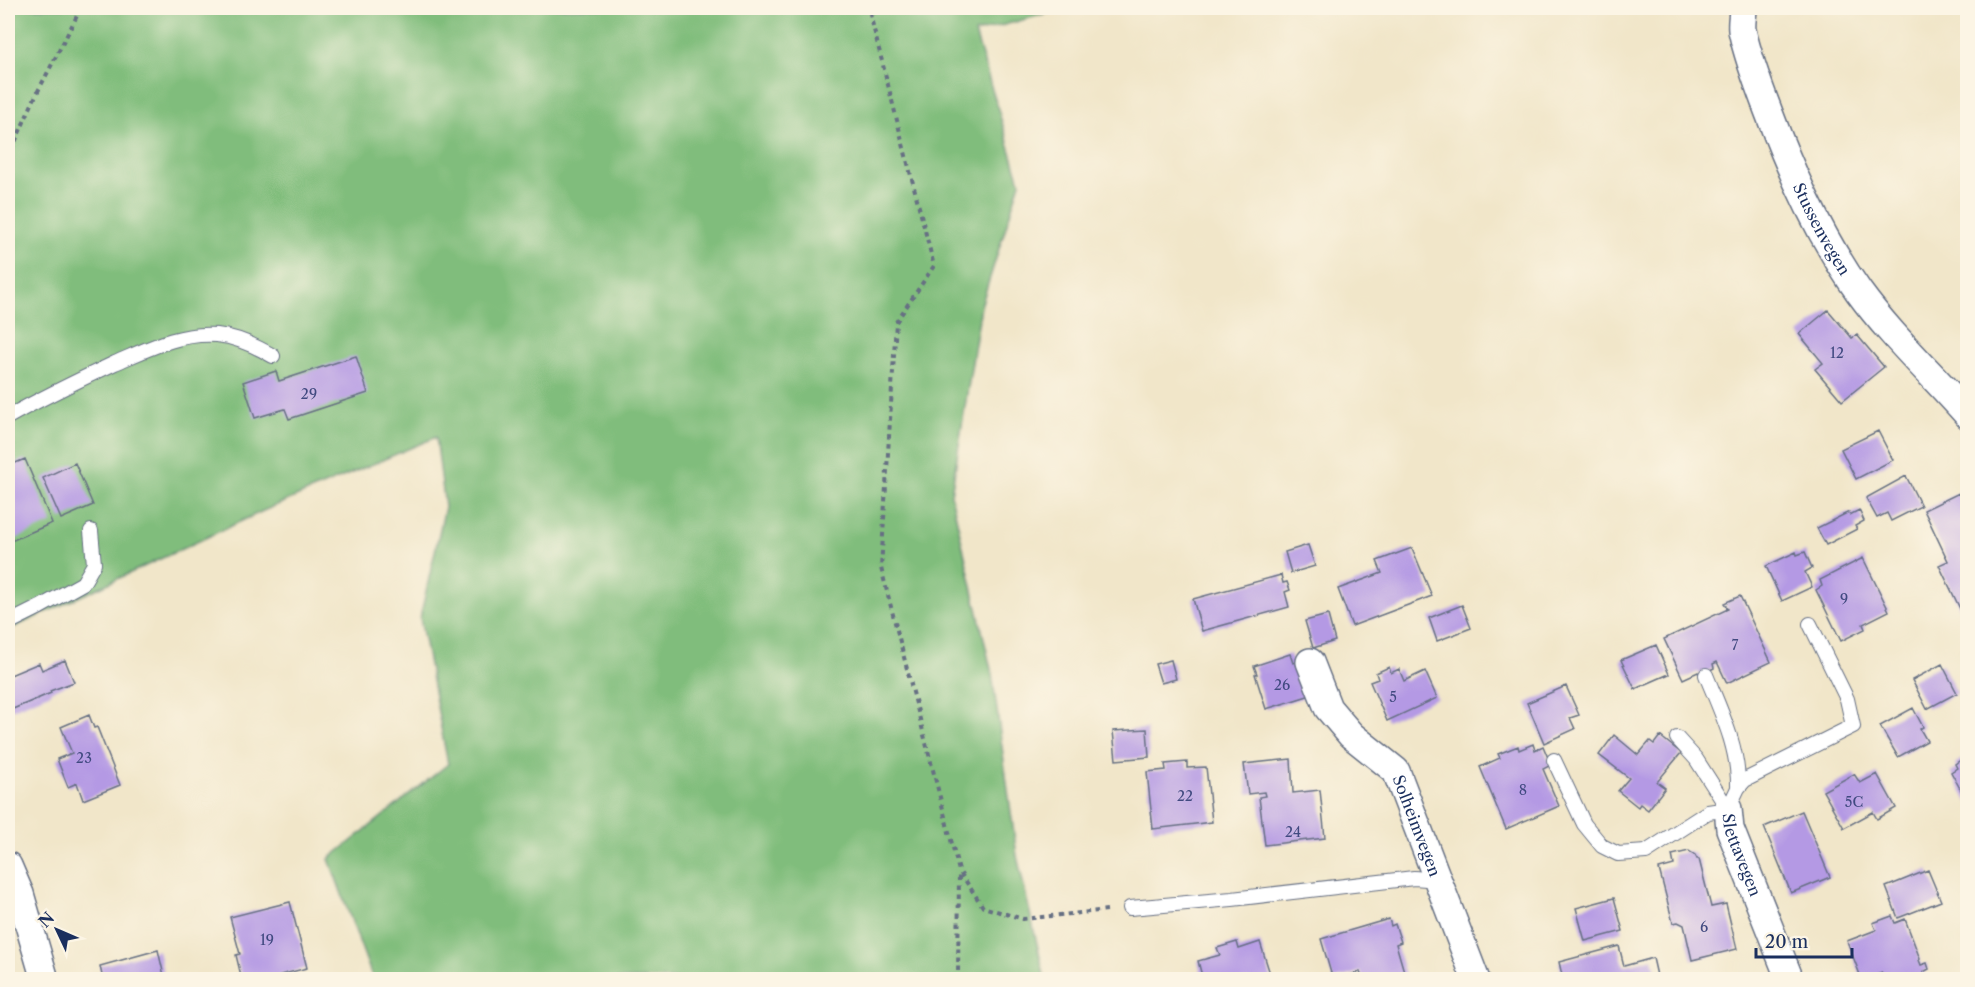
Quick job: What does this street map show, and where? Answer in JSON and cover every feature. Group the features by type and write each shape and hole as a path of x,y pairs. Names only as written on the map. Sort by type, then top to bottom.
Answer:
{"street":[{"name":"Stussenvegen","path":"1743,8 1742,28 1760,90 1802,195 1859,291 1904,346 1968,415"},
{"name":"Solheimvegen","path":"1310,662 1328,708 1351,735 1396,771 1476,980"},
{"name":"Slettavegen","path":"1733,799 1730,829 1790,980"},
{"path":"8,866 20,894 45,980"}],"lane":[{"path":"8,417 81,378 165,342 218,335 255,345 273,356"},
{"path":"8,622 83,583 94,564 91,531"},
{"path":"1554,760 1584,824 1602,846 1618,854 1646,852 1708,812 1733,799 1745,780 1853,726 1847,699 1810,624"},
{"path":"1706,675 1732,742 1738,775 1733,799"},
{"name":"Slettavegen","path":"1677,738 1733,799"},
{"path":"1130,908 1414,878 1439,880"}],"path":[{"path":"8,158 36,95 81,8"},
{"path":"862,8 870,14"},
{"path":"868,8 934,266 896,322 881,568 959,871 958,980"},
{"path":"870,14 886,8"},
{"path":"959,871 983,908 1023,919 1130,908"}],"green space":[{"path":"8,8 1066,8 975,33 1020,182 981,306 951,495 992,674 1017,856 1045,979 373,979 329,859 448,764 420,618 445,507 436,437 263,511 8,630"}],"building":[{"path":"1828,310 1852,338 1857,335 1884,367 1842,401 1815,369 1823,363 1799,334"},
{"path":"356,356 368,393 289,419 285,409 255,418 243,382 276,371 279,381"},
{"path":"1878,431 1893,460 1856,479 1841,449"},
{"path":"25,459 52,523 11,541 8,534 8,466"},
{"path":"75,463 93,505 61,519 43,478"},
{"path":"1906,476 1921,506 1891,521 1887,513 1877,518 1866,498"},
{"path":"1959,493 1968,510 1968,615 1964,617 1939,565 1948,561 1924,510"},
{"path":"1859,510 1864,521 1855,526 1857,529 1826,545 1817,528 1849,512 1850,515"},
{"path":"1308,545 1315,566 1291,573 1285,552"},
{"path":"1412,548 1432,596 1352,626 1338,589 1382,573 1377,561"},
{"path":"1796,552 1797,555 1805,552 1812,568 1805,572 1812,587 1782,601 1766,566"},
{"path":"1863,558 1889,611 1863,624 1865,629 1841,641 1816,590 1822,586 1820,580"},
{"path":"1281,575 1283,583 1287,582 1290,590 1285,592 1289,607 1202,631 1193,599"},
{"path":"1740,596 1771,662 1727,683 1717,662 1713,664 1714,668 1700,675 1698,672 1683,679 1664,639 1728,609 1724,603"},
{"path":"1462,605 1471,628 1437,641 1429,618"},
{"path":"1328,615 1335,641 1313,648 1305,621"},
{"path":"1656,645 1669,674 1635,689 1621,660"},
{"path":"1290,654 1293,663 1300,661 1311,695 1266,709 1254,666"},
{"path":"65,660 74,682 8,711 8,676 39,663 42,670"},
{"path":"1171,660 1176,679 1161,683 1155,664"},
{"path":"1942,664 1957,693 1927,709 1912,680"},
{"path":"1389,667 1391,673 1399,669 1404,681 1425,671 1437,698 1387,721 1370,682 1378,679 1376,673"},
{"path":"1566,686 1579,715 1570,718 1575,729 1544,743 1527,703"},
{"path":"1913,708 1927,741 1898,757 1880,726"},
{"path":"89,715 94,728 97,727 120,785 83,800 77,783 68,787 57,759 72,753 61,727"},
{"path":"1147,729 1149,757 1116,760 1113,731"},
{"path":"1614,735 1638,755 1650,741 1654,744 1660,736 1681,753 1657,782 1665,788 1648,810 1640,804 1638,807 1618,791 1629,778 1599,755"},
{"path":"1533,744 1535,750 1543,746 1551,765 1543,769 1559,806 1506,829 1480,767 1500,758 1498,754 1518,746 1519,750"},
{"path":"1291,759 1293,793 1320,790 1325,838 1265,845 1259,797 1265,796 1264,792 1248,794 1244,764"},
{"path":"1962,759 1965,764 1968,762 1968,803 1951,772 1957,768 1955,764"},
{"path":"1187,762 1187,768 1206,767 1212,822 1153,829 1147,772 1166,770 1165,764"},
{"path":"1854,774 1860,783 1877,774 1896,808 1877,819 1873,812 1844,828 1823,791"},
{"path":"1802,811 1830,877 1791,893 1764,827"},
{"path":"1689,851 1699,859 1711,907 1726,904 1737,949 1692,960 1684,925 1678,922 1673,923 1659,869 1674,865 1672,855"},
{"path":"1928,870 1941,901 1898,918 1886,887"},
{"path":"1614,898 1623,931 1585,941 1576,908"},
{"path":"290,902 307,968 280,975 282,980 242,980 236,955 240,954 230,917"},
{"path":"1892,916 1895,923 1905,919 1921,965 1927,963 1929,969 1923,972 1926,980 1884,980 1882,973 1862,980 1847,941 1876,930 1873,923"},
{"path":"1389,919 1391,926 1395,924 1401,942 1396,944 1405,975 1390,980 1363,980 1360,972 1333,980 1321,939"},
{"path":"1237,942 1239,949 1260,942 1272,980 1203,980 1198,961 1220,955 1217,948"},
{"path":"1619,946 1624,966 1653,958 1658,980 1563,980 1559,962"},
{"path":"158,950 165,980 103,980 100,966"}]}
